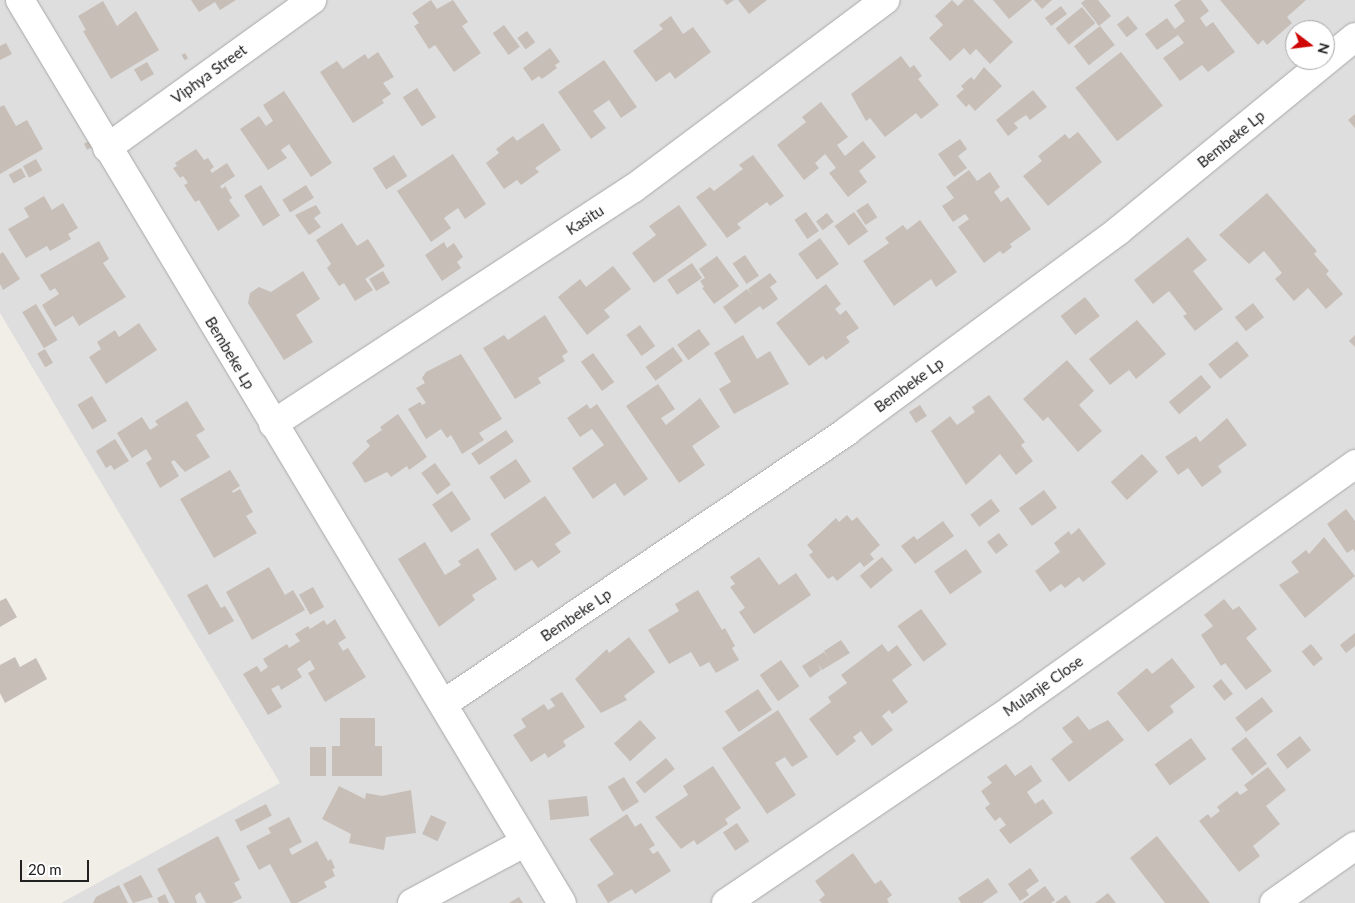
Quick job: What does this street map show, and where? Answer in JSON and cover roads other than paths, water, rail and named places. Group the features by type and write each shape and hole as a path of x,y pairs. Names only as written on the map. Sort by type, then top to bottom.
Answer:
{"street":[{"name":"Bembeke Lp","path":"20,0 107,148 443,704 524,843 562,903"},
{"name":"Viphya Street","path":"107,148 312,0"},
{"name":"Kasitu","path":"273,424 634,188 885,0"},
{"name":"Bembeke Lp","path":"443,704 847,431 1118,231 1355,37"},
{"name":"Mulanje Close","path":"726,903 1012,708 1355,464"},
{"path":"412,903 524,843"},
{"path":"1274,903 1355,846"}]}
